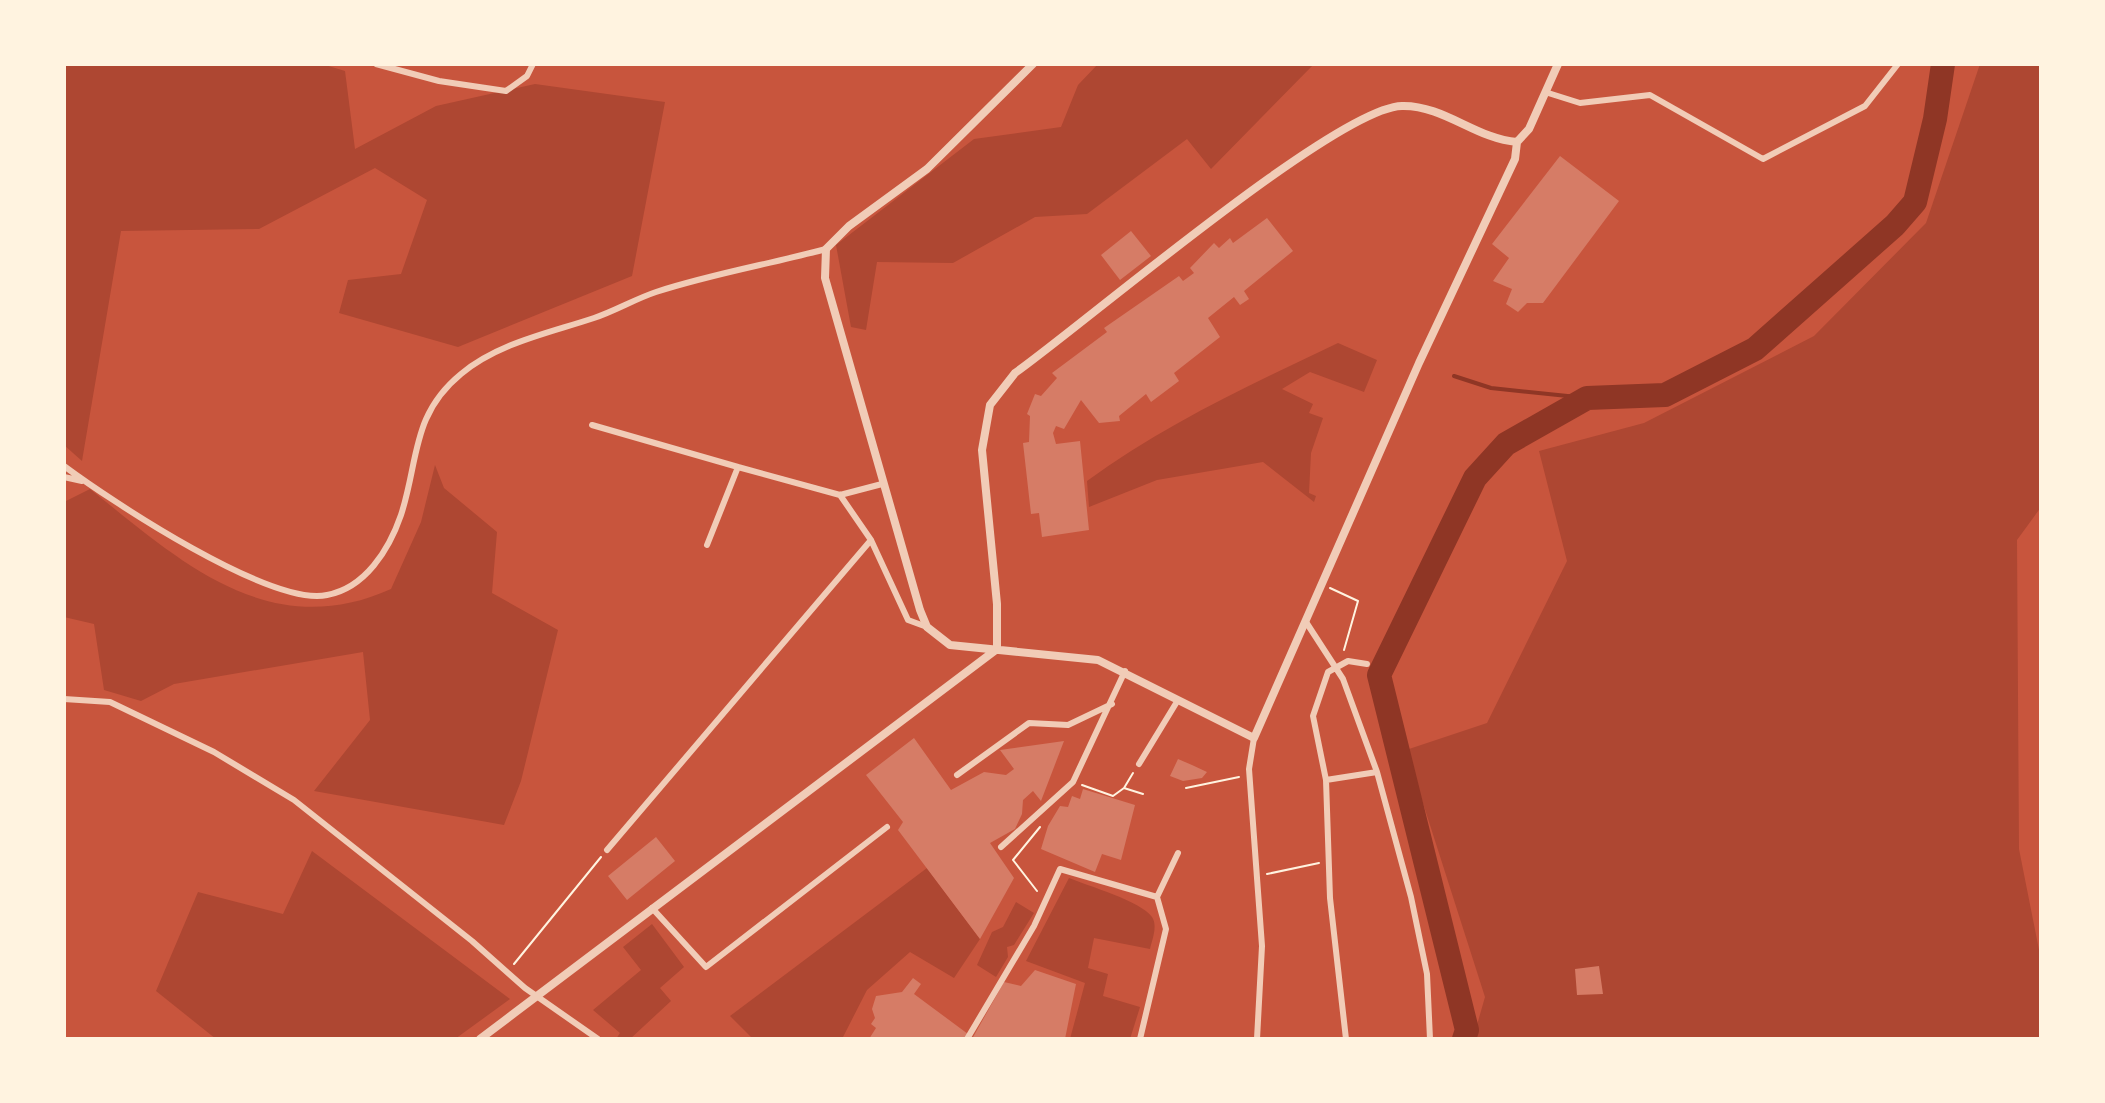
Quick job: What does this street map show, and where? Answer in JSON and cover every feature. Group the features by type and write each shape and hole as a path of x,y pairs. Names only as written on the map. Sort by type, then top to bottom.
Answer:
{"street":[{"path":"376,64 439,81 506,91 527,76 533,64"},
{"path":"64,466 218,564 299,594 325,596 355,585 377,563 401,515 422,424 432,403 462,373 506,347 602,315 654,293 826,249 849,226 927,169 1033,64"},
{"path":"1257,1039 1262,946 1249,757 1254,738 1419,363 1515,159 1517,142 1529,129 1558,64"},
{"path":"1545,92 1580,103 1650,95 1763,159 1865,106 1898,64"},
{"path":"997,649 997,604 982,450 990,405 1015,373 1275,175 1362,117 1401,106 1420,108 1499,139 1517,142"},
{"path":"826,249 825,278 882,484 927,627"},
{"path":"592,425 840,495 882,484"},
{"path":"707,545 738,467"},
{"path":"64,477 85,482"},
{"path":"840,495 871,540 908,620 927,627 950,645 1077,657 1125,671 1254,738"},
{"path":"607,850 871,540"},
{"path":"1306,622 1343,679 1377,772 1411,897 1427,974 1430,1039"},
{"path":"480,1039 997,649"},
{"path":"1346,1039 1328,862 1326,780 1314,709 1328,672 1348,661 1367,664"},
{"path":"1001,847 1073,782 1125,671"},
{"path":"64,699 110,702 214,752 294,800 472,941 536,997 598,1039"},
{"path":"1139,764 1178,700"},
{"path":"957,775 1029,723 1068,725 1112,704"},
{"path":"1326,780 1377,772"},
{"path":"652,908 706,967 887,827"},
{"path":"1140,1039 1166,929 1157,897 1178,853"},
{"path":"967,1039 1045,902 1060,869 1157,897"}],"path":[{"path":"1322,584 1358,601 1343,646 1348,661"},
{"path":"1073,782 1113,796 1124,788 1139,764"},
{"path":"1186,788 1250,775"},
{"path":"1124,788 1143,794"},
{"path":"1044,821 1013,860 1045,902"},
{"path":"507,973 607,850"},
{"path":"1258,876 1328,862"}],"shaded area":[{"path":"64,64 322,64 345,71 355,149 436,106 535,84 665,102 632,276 458,347 339,313 348,280 401,274 427,200 375,168 259,229 121,231 82,461 64,445"},
{"path":"1098,64 1314,64 1211,169 1187,139 1087,214 1035,217 953,263 877,262 866,330 851,327 836,245 974,139 1061,127 1078,85"},
{"path":"1980,64 2041,64 2041,507 2017,540 2019,849 2041,960 2041,1039 1473,1039 1485,997 1406,750 1487,723 1567,561 1539,451 1644,423 1814,336 1926,223"},
{"path":"1338,343 1377,360 1364,392 1310,372 1282,389 1313,404 1309,413 1323,418 1311,453 1309,493 1316,496 1314,502 1263,462 1157,480 1089,507 1087,481 1117,460 1210,406"},
{"path":"435,465 444,488 497,532 492,593 558,630 521,781 504,825 314,791 370,720 363,652 174,684 141,701 104,690 94,624 64,617 64,502 90,489 158,543 228,587 266,601 305,607 347,603 391,589 421,522"},
{"path":"312,851 510,999 455,1039 216,1039 156,991 198,892 283,914"},
{"path":"927,868 980,939 954,978 910,952 867,990 842,1039 753,1039 730,1016"},
{"path":"1069,878 1137,905 1154,921 1150,949 1094,938 1088,968 1108,974 1103,996 1140,1007 1130,1039 1070,1039 1085,983 1026,961"},
{"path":"1016,902 1034,913 1014,945 1007,947 1008,957 996,977 977,965 992,932 1003,927"},
{"path":"652,924 684,967 660,988 671,1001 630,1039 616,1039 620,1033 593,1010 641,970 623,947"}],"building":[{"path":"1560,156 1619,201 1543,303 1527,303 1518,312 1506,304 1512,289 1493,281 1509,258 1492,244"},
{"path":"1267,218 1293,251 1244,291 1249,299 1240,305 1234,297 1208,318 1220,337 1174,373 1179,381 1151,402 1146,394 1119,416 1120,421 1099,423 1081,400 1064,429 1056,426 1053,433 1056,444 1080,441 1089,530 1042,537 1039,513 1031,514 1023,443 1029,442 1030,416 1027,414 1035,394 1041,396 1057,378 1052,373 1107,332 1104,328 1179,276 1183,281 1194,273 1190,268 1214,243 1219,248 1230,238 1233,243"},
{"path":"1131,231 1151,256 1120,280 1101,255"},
{"path":"914,738 951,790 984,772 1006,775 1014,769 1000,750 1064,741 1041,801 1033,791 1023,800 1022,814 1015,829 990,843 1014,878 980,939 898,830 903,822 866,775"},
{"path":"1178,759 1207,772 1202,778 1183,781 1170,776"},
{"path":"1083,789 1135,805 1121,860 1102,854 1095,872 1041,849 1048,826 1060,806 1068,807 1072,796 1080,799"},
{"path":"656,837 675,861 627,900 608,876"},
{"path":"1599,966 1603,994 1577,995 1575,969"},
{"path":"1035,970 1076,984 1065,1039 972,1039 1004,982 1021,986"},
{"path":"913,978 921,984 914,994 968,1034 964,1039 869,1039 876,1028 871,1024 875,1018 872,1009 876,996 902,992"}],"waterway":[{"path":"1464,1039 1467,1030 1379,675 1475,478 1506,444 1587,398 1665,395 1755,349 1895,225 1915,202 1935,119 1943,64"},
{"path":"1454,376 1491,388 1587,398"}]}
